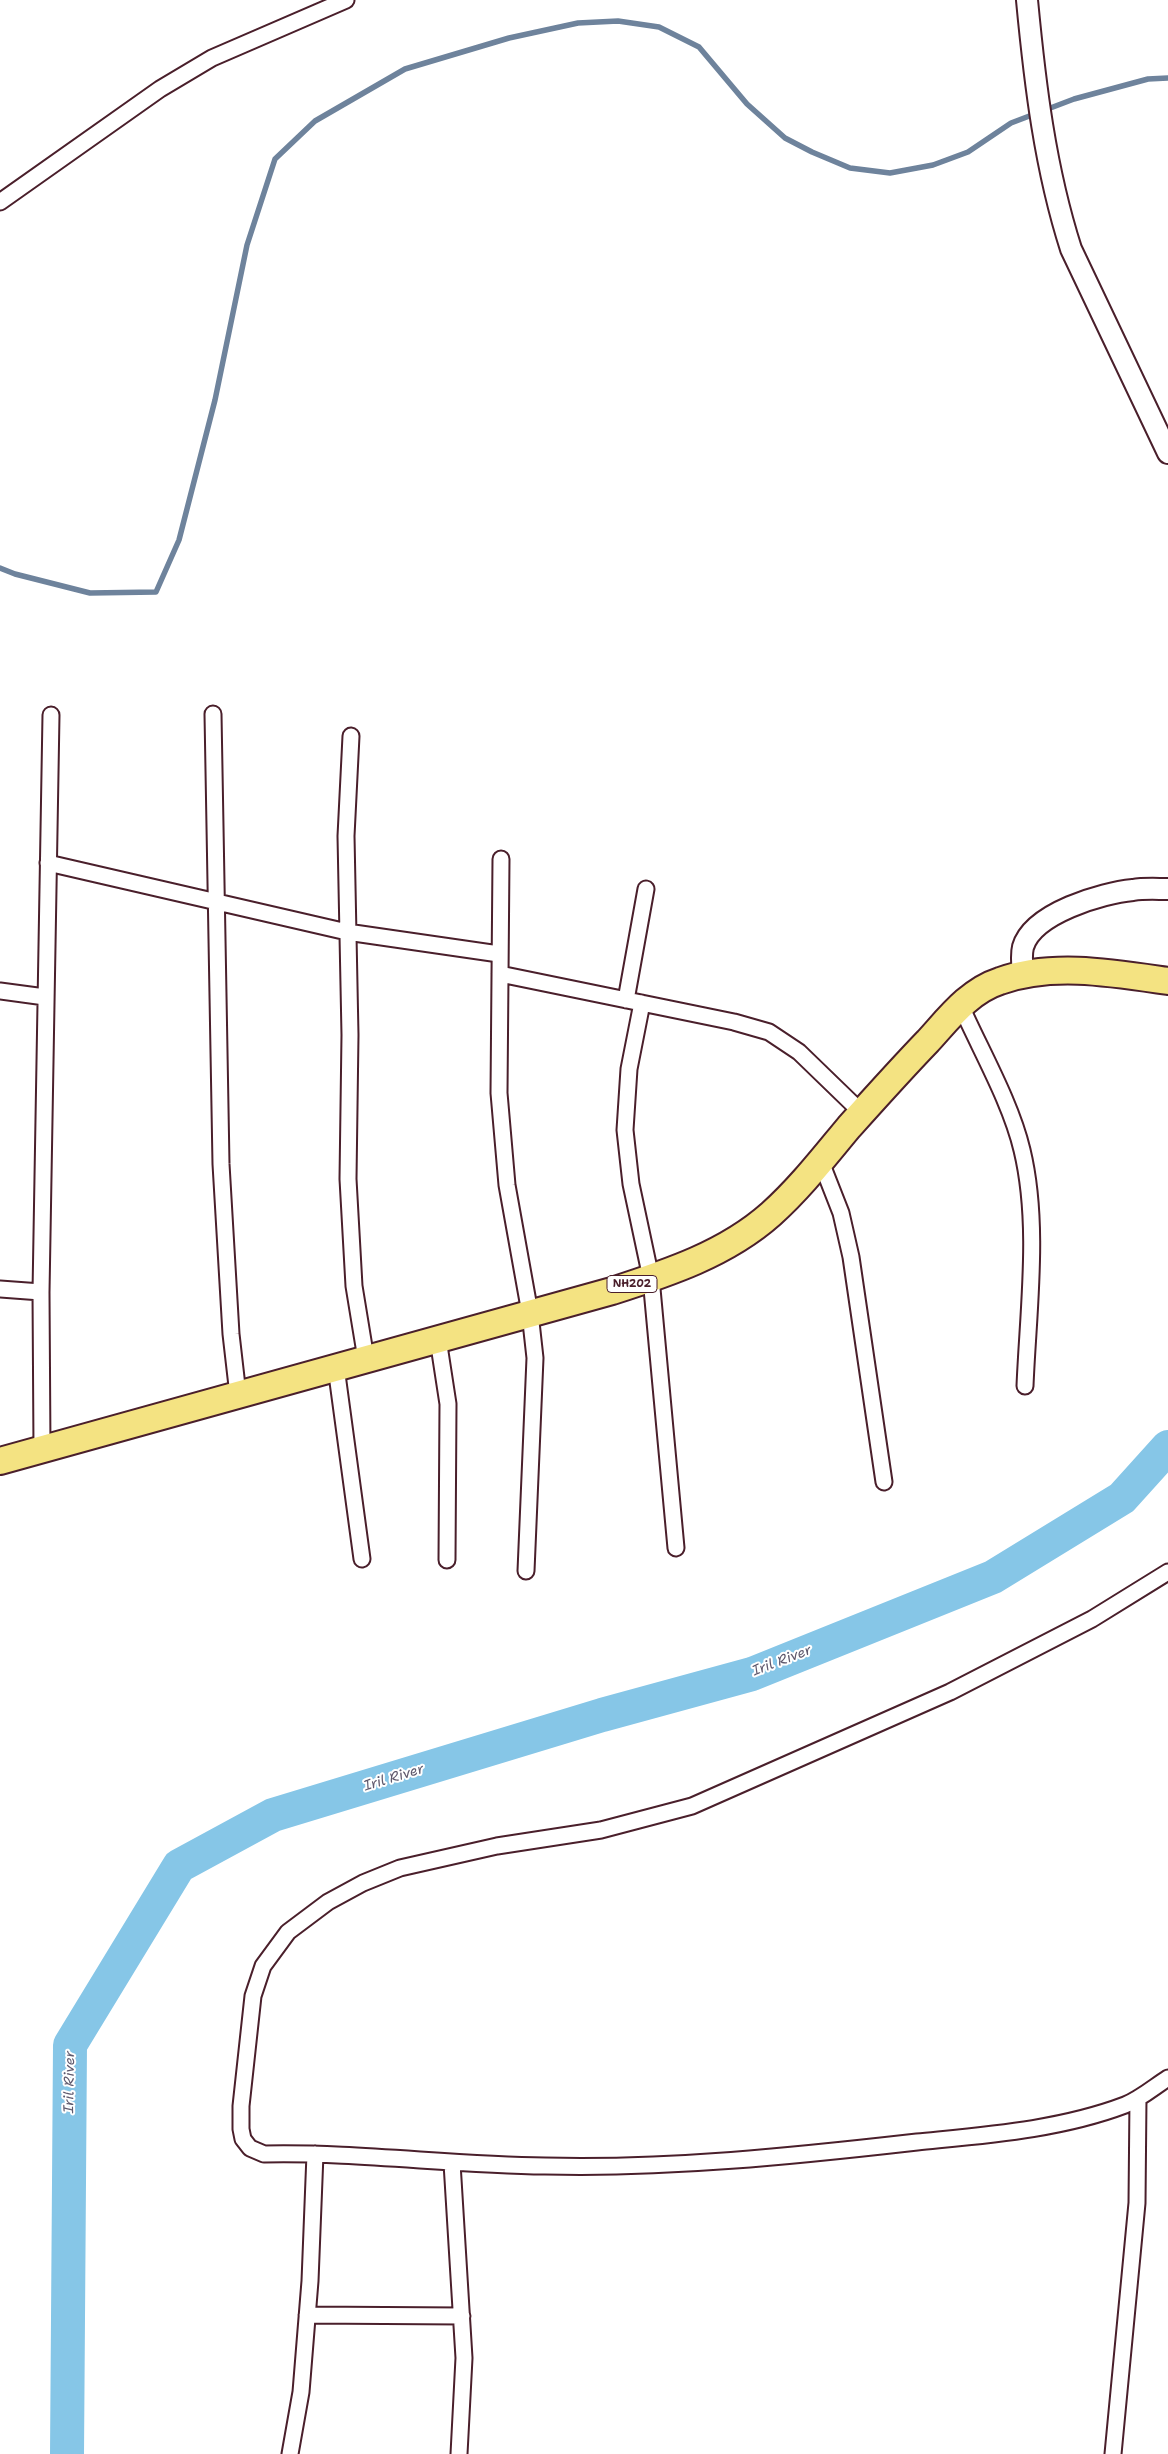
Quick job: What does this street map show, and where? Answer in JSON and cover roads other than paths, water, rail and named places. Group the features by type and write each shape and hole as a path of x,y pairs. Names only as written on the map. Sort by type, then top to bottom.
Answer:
{"highway":[{"name":"NH202","path":"0,1461 652,1278 702,1259 728,1244 770,1215 821,1162 862,1113 961,1006 982,989 1022,974 1096,973 1168,982"}],"street":[{"path":"0,202 160,89 212,58 272,30 346,0"},
{"path":"1027,0 1035,78 1047,155 1061,218 1071,249 1168,454"},
{"path":"213,714 222,1164 231,1334 238,1394"},
{"path":"42,1449 41,1292 51,715"},
{"path":"351,736 346,836 350,1035 348,1179 354,1286 366,1359"},
{"path":"501,859 499,1092 507,1185 530,1313 535,1358 526,1571"},
{"path":"48,864 347,932 499,954"},
{"path":"626,1000 646,889"},
{"path":"1022,974 1024,946 1033,931 1046,919 1102,896 1133,890 1168,889"},
{"path":"500,974 734,1022 769,1032 799,1052 862,1113"},
{"path":"0,991 45,997"},
{"path":"642,1003 629,1069 625,1130 631,1184 652,1278 676,1548"},
{"path":"961,1006 1008,1111 1022,1149 1028,1180 1031,1246 1025,1386"},
{"path":"821,1162 841,1213 851,1257 884,1482"},
{"path":"0,1288 41,1292"},
{"path":"438,1339 448,1404 447,1560"},
{"path":"336,1367 362,1559"},
{"path":"1168,1572 1092,1619 950,1692 692,1806 601,1830 497,1846 400,1868 363,1883 328,1902 288,1932 263,1966 253,1996 241,2106 243,2139 250,2148 264,2154 315,2154 452,2163 546,2166 672,2163 780,2156 1014,2132 1079,2118 1126,2104 1168,2078"},
{"path":"1113,2454 1137,2203 1138,2098"},
{"path":"290,2454 301,2392 315,2154"},
{"path":"452,2163 464,2358 459,2454"},
{"path":"307,2315 462,2316"}],"waterway":[{"path":"0,568 15,574 90,593 156,592 179,540 215,400 247,245 275,159 315,121 405,69 509,38 578,23 618,21 659,27 699,47 747,104 785,138 850,168 890,173 933,165 968,152 1011,123 1074,99 1148,79 1168,78"},
{"name":"Iril River","path":"67,2454 70,2045 179,1866 273,1815 602,1715 752,1674 993,1577 1122,1498 1168,1447"}]}
